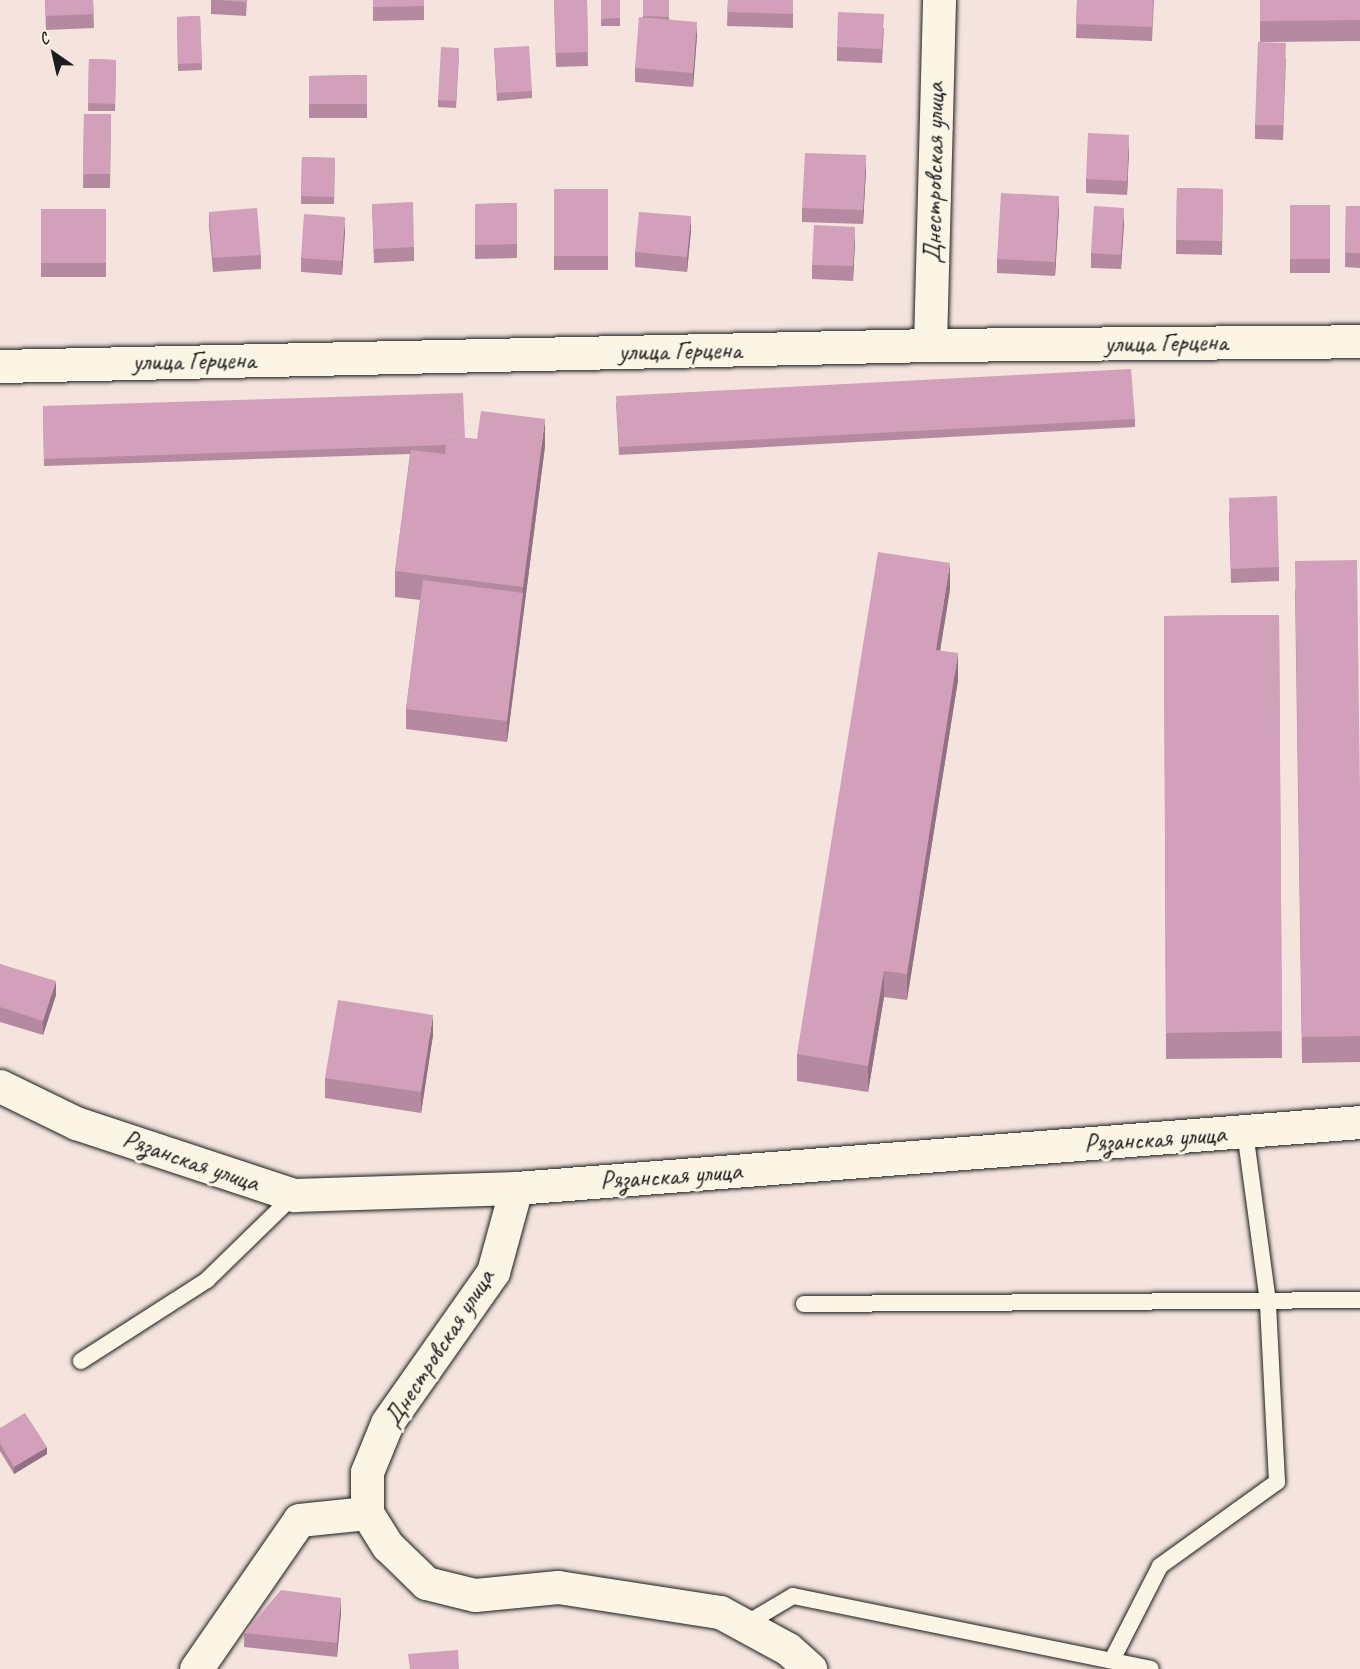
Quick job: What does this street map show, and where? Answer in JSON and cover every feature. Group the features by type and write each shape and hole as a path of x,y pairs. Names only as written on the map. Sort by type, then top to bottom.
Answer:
{"street":[{"name":"Днестровская улица","path":"930,345 939,0"},
{"name":"улица Герцена","path":"0,366 930,345 1360,341"},
{"name":"Рязанская улица","path":"0,1086 76,1123 294,1196 516,1188 1360,1122"},
{"name":"Днестровская улица","path":"367,1513 367,1472 387,1423 493,1272 516,1188"},
{"path":"196,1669 299,1520 367,1513 388,1546 426,1583 475,1595 558,1587 720,1612 788,1649 810,1669"}],"lane":[{"path":"1113,1658 1160,1566 1277,1482 1268,1302 1245,1132"},
{"path":"81,1361 207,1280 294,1196"},
{"path":"804,1304 1360,1300"},
{"path":"744,1625 793,1596 1113,1658 1151,1669"}],"building":[{"path":"45,0 93,0 94,14 46,16"},
{"path":"219,0 246,0 246,2"},
{"path":"373,0 424,0 424,6 373,7"},
{"path":"554,0 587,0 588,52 556,53"},
{"path":"601,0 620,0 620,18 601,19"},
{"path":"643,0 669,0 669,17 643,16"},
{"path":"728,0 793,0 793,14 727,12"},
{"path":"1077,0 1153,0 1152,27 1076,24"},
{"path":"1260,0 1360,0 1360,20 1260,21"},
{"path":"838,12 884,14 882,49 837,47"},
{"path":"200,16 202,63 178,64 177,17"},
{"path":"639,17 697,22 693,73 635,68"},
{"path":"1258,42 1286,43 1283,125 1255,125"},
{"path":"529,46 532,91 497,93 494,48"},
{"path":"441,47 459,48 456,101 438,100"},
{"path":"89,59 116,60 115,104 88,103"},
{"path":"367,75 367,104 309,104 309,76"},
{"path":"84,114 111,114 110,174 83,174"},
{"path":"1088,133 1129,135 1127,181 1086,179"},
{"path":"805,153 866,155 863,210 802,208"},
{"path":"302,157 335,158 334,197 301,196"},
{"path":"1177,188 1223,189 1222,241 1176,240"},
{"path":"554,189 608,189 608,256 554,256"},
{"path":"1001,193 1059,196 1055,262 997,259"},
{"path":"413,202 414,247 374,249 372,204"},
{"path":"517,203 517,244 475,245 475,204"},
{"path":"1290,205 1330,205 1330,259 1290,259"},
{"path":"1094,206 1124,208 1121,255 1091,253"},
{"path":"1346,206 1360,206 1360,253 1345,253"},
{"path":"257,208 261,255 213,258 209,212"},
{"path":"41,209 106,209 106,263 41,263"},
{"path":"639,212 691,216 687,257 635,252"},
{"path":"304,214 345,217 342,261 301,258"},
{"path":"814,225 855,227 853,266 812,265"},
{"path":"1131,369 1135,419 619,447 616,396"},
{"path":"463,393 465,438 447,436 446,445 44,459 43,406"},
{"path":"481,411 545,419 523,587 395,571 411,450 445,454 447,436 477,439"},
{"path":"1277,496 1279,567 1231,569 1229,498"},
{"path":"878,552 950,563 936,650 958,653 907,974 884,971 868,1066 797,1054"},
{"path":"1357,560 1360,1036 1302,1037 1295,561"},
{"path":"423,580 523,593 507,721 406,709"},
{"path":"1279,615 1282,1031 1166,1033 1164,616"},
{"path":"0,964 56,981 43,1021 0,1007"},
{"path":"338,1000 433,1015 421,1092 325,1078"},
{"path":"25,1413 47,1447 14,1467 0,1443 0,1428"},
{"path":"281,1590 341,1598 337,1643 244,1633"},
{"path":"458,1650 459,1669 410,1669 408,1654"}]}
